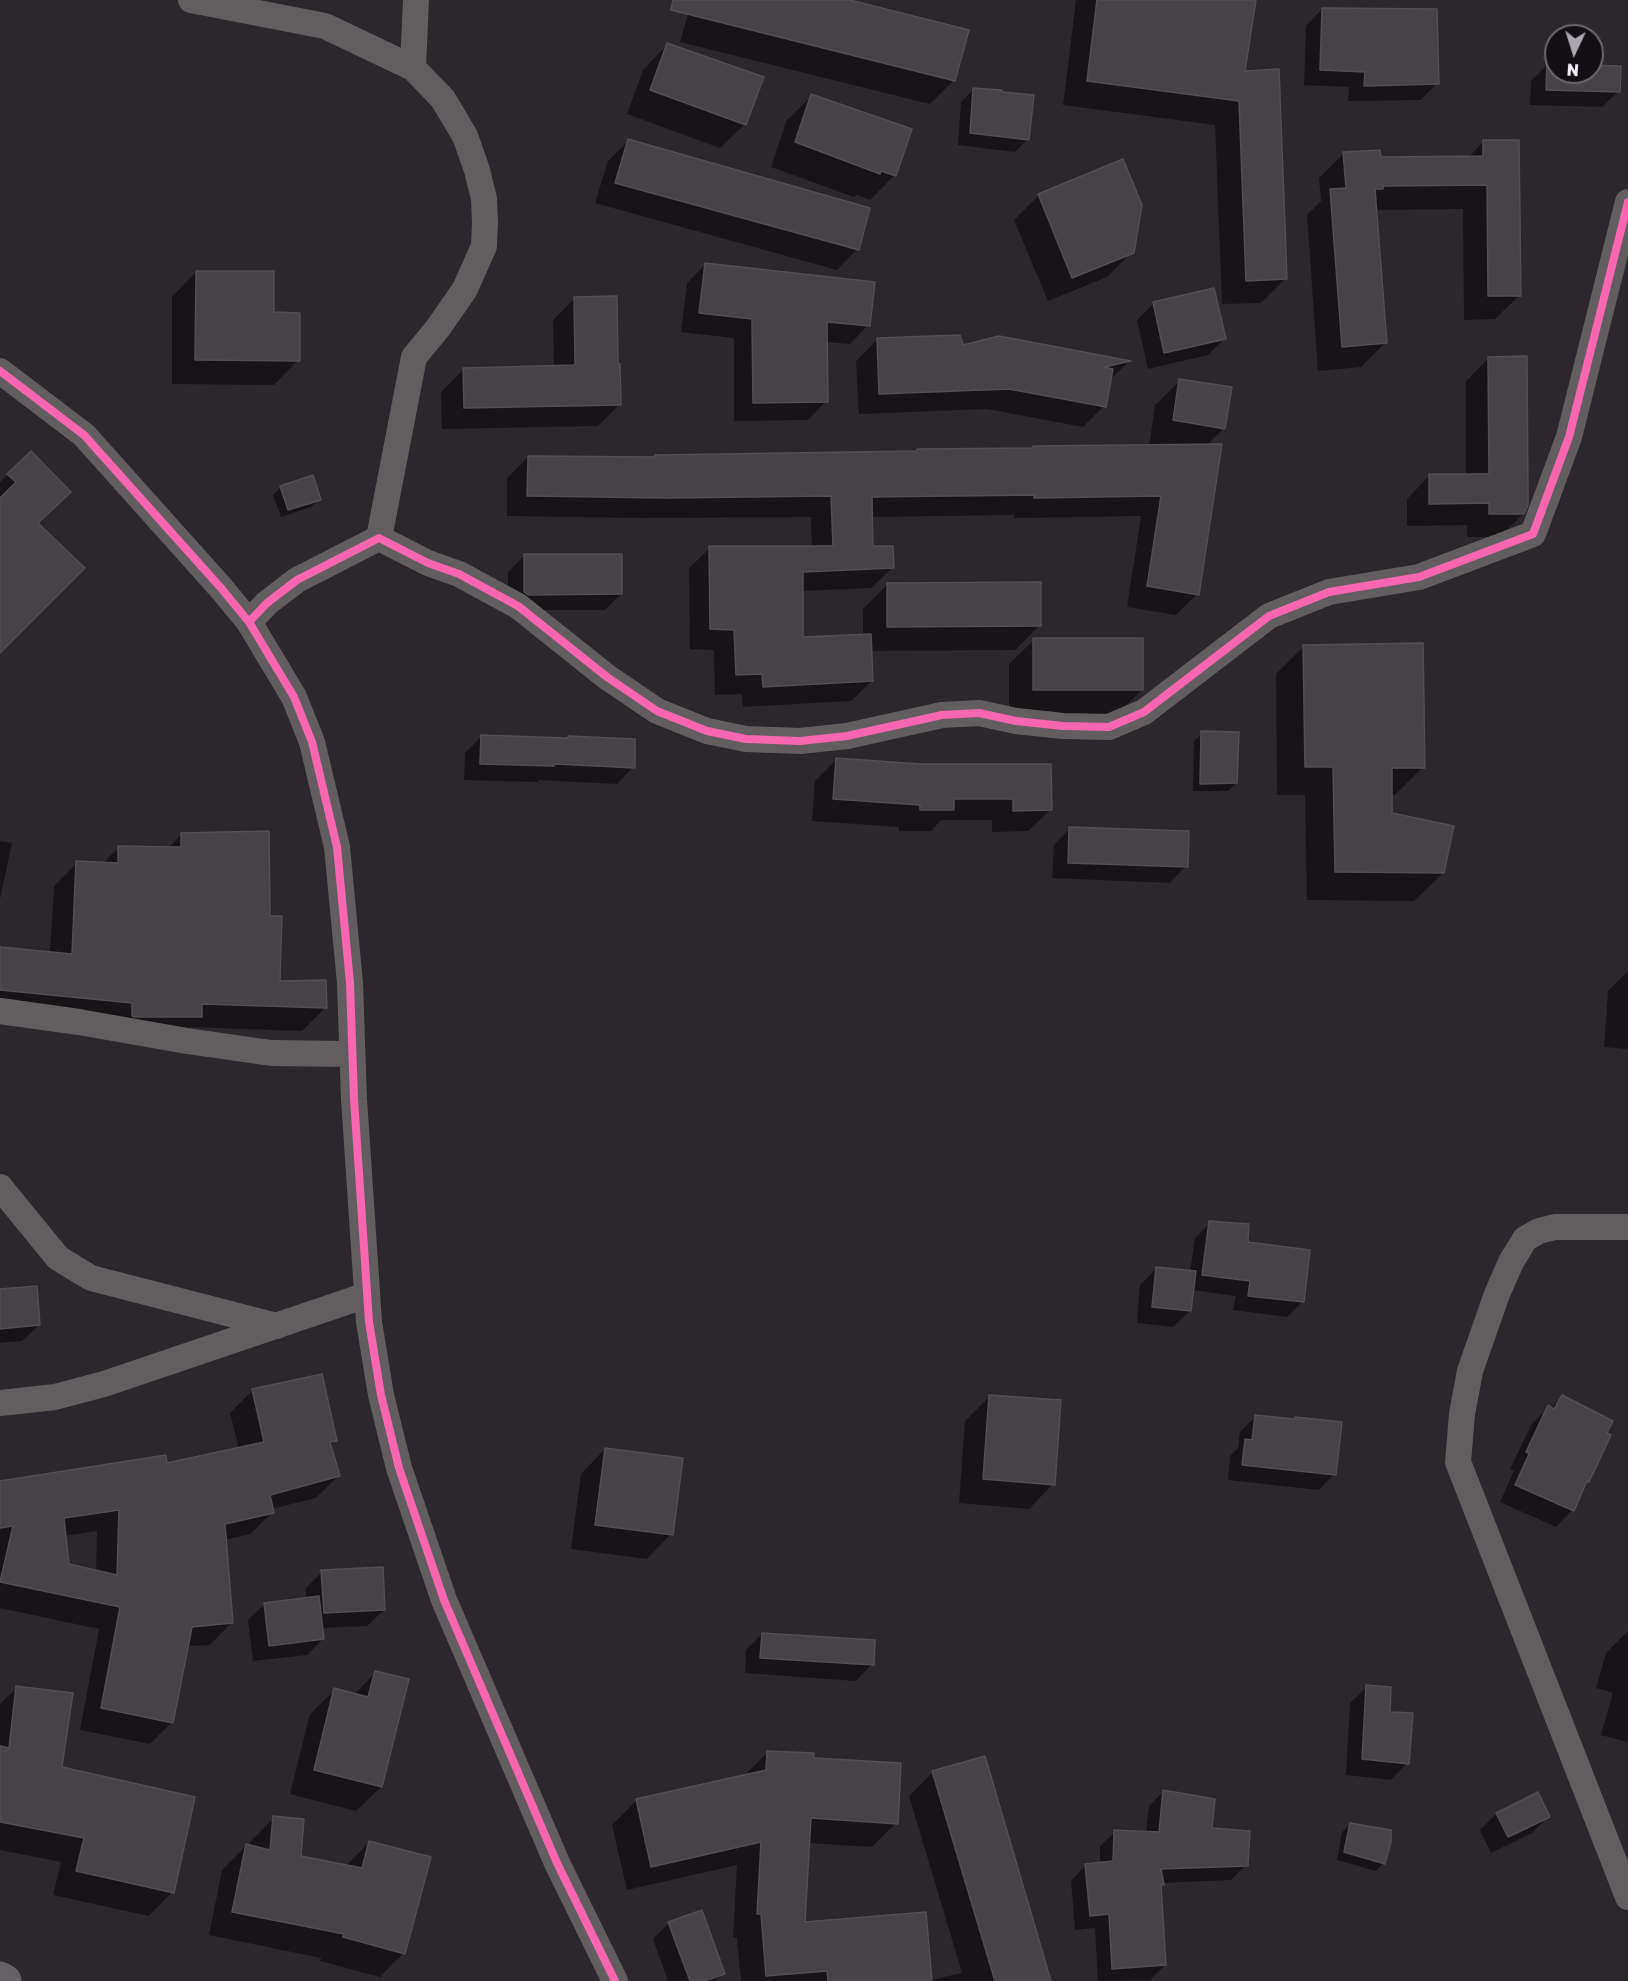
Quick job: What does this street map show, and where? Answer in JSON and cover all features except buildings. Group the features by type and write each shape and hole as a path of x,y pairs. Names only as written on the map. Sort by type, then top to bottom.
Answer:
{"main road":[{"path":"0,1978 5,1981"}],"street":[{"path":"191,0 325,26 413,68 444,99 465,136 477,170 484,198 484,246 465,289 414,357 379,538"},
{"path":"413,68 416,0"},
{"path":"379,538 428,563 459,574 518,606 607,677 657,711 707,730 746,739 801,741 847,736 942,715 979,713 1039,724 1109,727 1144,712 1269,616 1329,592 1419,577 1533,534 1569,437 1628,202"},
{"path":"0,371 84,435 222,588 249,622 294,697 312,742 337,847 350,983 352,1054 369,1322 381,1395 399,1468 444,1600 557,1863 615,1981"},
{"path":"249,622 267,603 297,580 379,538"},
{"path":"0,1011 271,1053 352,1054"},
{"path":"0,1187 58,1258 91,1278 277,1326"},
{"path":"1628,1227 1555,1227 1539,1231 1525,1239 1511,1262 1497,1293 1470,1371 1462,1414 1458,1462 1628,1897"},
{"path":"0,1403 55,1397 104,1384 367,1295"}],"cycle path":[{"path":"249,622 267,603 297,580 379,538 428,563 459,574 518,606 607,677 657,711 707,731 746,739 800,741 847,736 942,715 979,713 1016,721 1063,726 1109,727 1144,712 1269,616 1329,592 1419,577 1533,534 1569,437 1628,202"},
{"path":"0,371 84,435 221,588 249,622 294,697 312,742 337,847 350,983 354,1099 369,1322 381,1395 399,1468 444,1600 557,1863 615,1981"}]}
